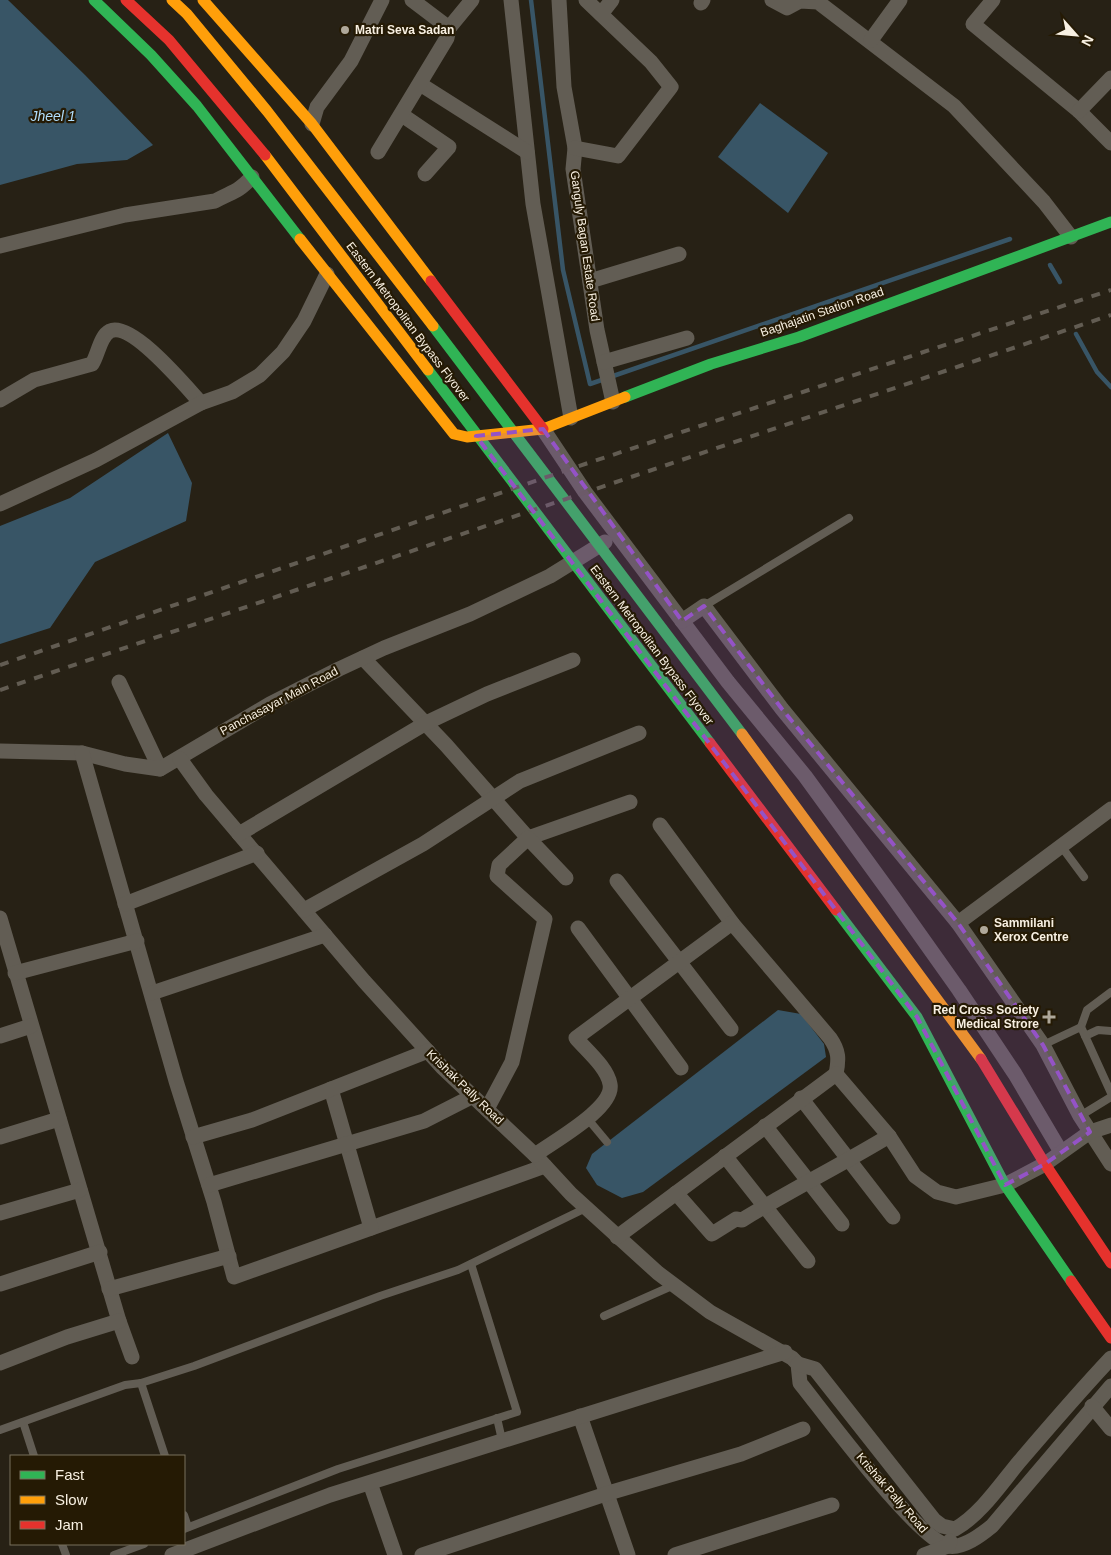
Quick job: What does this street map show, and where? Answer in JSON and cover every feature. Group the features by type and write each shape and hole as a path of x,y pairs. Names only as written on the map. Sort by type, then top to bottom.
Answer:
{"main road":[{"path":"94,0 151,55 184,92 327,274"},
{"name":"Eastern Metropolitan Bypass Flyover","path":"126,0 169,40 271,162 917,1017 1005,1185 1111,1338"},
{"name":"Eastern Metropolitan Bypass Flyover","path":"172,0 188,14 267,111 387,264 817,834 973,1045 1045,1164 1111,1263"},
{"path":"203,0 312,124 543,429"},
{"name":"Baghajatin Station Road","path":"327,274 444,424 454,434 468,436 543,429 711,364 799,336 1111,222"}],"street":[{"path":"312,124 317,108 351,61 382,0"},
{"path":"412,0 448,28"},
{"path":"378,152 447,38 448,28 472,0"},
{"path":"511,0 540,255 571,418"},
{"name":"Ganguly Bagan Estate Road","path":"559,0 564,87 575,148 573,170 590,281 612,402"},
{"path":"575,148 618,156 670,87 651,62 586,0"},
{"path":"601,14 612,0"},
{"path":"772,0 787,8 800,1 818,2 871,40 954,106 1044,202 1072,237"},
{"path":"871,40 900,0"},
{"path":"973,24 976,0"},
{"path":"973,24 993,0"},
{"path":"973,24 1079,111 1111,143"},
{"path":"1079,111 1111,78"},
{"path":"420,84 527,152"},
{"path":"402,114 449,147 425,174"},
{"path":"0,246 125,215 215,201 238,192 252,177"},
{"path":"590,281 679,254"},
{"path":"0,504 104,456 201,403 232,392 260,375 282,352 304,321 327,274"},
{"path":"0,400 34,380 92,364 97,357 104,338 110,331 119,330 149,348 201,403"},
{"path":"606,373 687,338"},
{"path":"543,429 585,492 617,535 682,621 806,776 904,912 1015,1074 1061,1152"},
{"name":"Panchasayar Main Road","path":"160,769 180,759 270,704 363,658 470,614 550,576 617,535"},
{"path":"682,621 704,606 782,709 958,923 1043,1044 1080,1116 1111,1164"},
{"path":"363,658 426,723 566,878"},
{"path":"239,834 426,723 487,694 572,660"},
{"path":"119,682 160,769"},
{"path":"304,910 423,844 520,780 639,733"},
{"path":"0,751 82,753 125,764 160,769"},
{"path":"82,753 234,1277 545,1166"},
{"name":"Krishak Pally Road","path":"180,759 239,834 325,935 428,1051 473,1096 586,1208 674,1285 710,1312 785,1352 798,1364 815,1369 934,1520 942,1526 954,1529"},
{"path":"487,1109 512,1062 545,919 497,876 498,865 528,838 630,802"},
{"path":"958,923 1111,809"},
{"path":"617,1237 801,1098 836,1074 839,1062 837,1048 732,923 660,825"},
{"path":"125,904 257,854"},
{"path":"617,881 731,1029"},
{"path":"0,918 3,939 100,1252 109,1289 132,1357"},
{"path":"534,1155 600,1109 607,1099 610,1084 605,1072 576,1038 732,923"},
{"path":"578,928 628,999 681,1068"},
{"path":"152,993 325,935"},
{"path":"15,973 137,941"},
{"path":"0,1036 31,1026"},
{"path":"193,1137 252,1120 428,1051"},
{"path":"836,1074 889,1136 915,1176 937,1192 956,1197 1005,1185 1045,1164 1090,1132 1111,1125"},
{"path":"331,1089 345,1144 371,1228"},
{"path":"208,1184 424,1120 473,1096"},
{"path":"801,1098 893,1217"},
{"path":"0,1137 58,1119"},
{"path":"765,1126 842,1224"},
{"path":"676,1193 712,1234 736,1219 742,1220 808,1180 850,1160 889,1136"},
{"path":"725,1156 808,1261"},
{"path":"0,1214 80,1190"},
{"path":"0,1284 100,1252"},
{"path":"109,1289 229,1256"},
{"path":"0,1363 67,1337 119,1321"},
{"path":"172,1555 330,1495 785,1352"},
{"path":"948,1546 954,1529 971,1516 990,1496 1065,1407 1111,1358"},
{"name":"Krishak Pally Road","path":"798,1364 800,1383 883,1485 928,1535 948,1546"},
{"path":"927,1554 948,1546 966,1543 992,1526 1092,1406 1111,1386"},
{"path":"1092,1406 1111,1429"},
{"path":"580,1416 628,1555"},
{"path":"422,1555 741,1454 803,1429"},
{"path":"370,1484 395,1555"},
{"path":"675,1555 832,1505"}],"lane":[{"path":"704,606 849,518"},
{"path":"1061,846 1084,877"},
{"path":"1111,992 1087,1010 1081,1027 1111,1093"},
{"path":"1043,1044 1081,1027"},
{"path":"1085,1036 1098,1030 1111,1031"},
{"path":"1080,1116 1111,1097"},
{"path":"587,1118 607,1142"},
{"path":"0,1430 125,1385 141,1383 194,1366 470,1264 586,1208"},
{"path":"186,1528 338,1469 517,1412 470,1264"},
{"path":"604,1316 674,1285"},
{"path":"141,1383 165,1455"},
{"path":"497,1418 502,1440"},
{"path":"24,1422 34,1455"},
{"path":"114,1555 141,1545"}],"highlighted area":[{"path":"543,429 682,621 704,606 782,709 958,923 1043,1045 1090,1132 1045,1164 1005,1185 917,1017 476,436"}],"water":[{"name":"Jheel 1","path":"0,0 8,0 153,145 127,160 77,164 0,185"},
{"path":"760,103 828,153 788,213 718,157"},
{"path":"168,433 192,483 186,521 95,562 50,628 0,644 0,526 70,498"},
{"path":"778,1010 801,1014 824,1044 826,1057 643,1192 622,1198 597,1185 586,1168 592,1154"}],"waterway":[{"path":"531,0 563,270 590,384 1010,239"},
{"path":"1050,265 1060,282"},
{"path":"1076,334 1097,372 1111,387"}],"railway":[{"path":"0,665 570,469 1111,290"},
{"path":"0,690 1111,315"}],"traffic: fast":[{"path":"94,0 151,55 197,106 300,239"},
{"path":"625,397 711,364 799,337 1111,222"},
{"path":"433,326 742,734"},
{"path":"428,370 710,743"},
{"path":"836,910 917,1017 1005,1185 1071,1281"}],"traffic: slow":[{"path":"172,0 187,14 267,111 433,326"},
{"path":"203,0 312,124 431,281"},
{"path":"265,155 428,370"},
{"path":"300,239 454,434 467,437 543,429 625,397"},
{"path":"742,734 981,1059"}],"traffic: jam":[{"path":"126,0 169,40 265,155"},
{"path":"431,281 543,429"},
{"path":"710,743 836,910"},
{"path":"981,1059 1045,1164 1111,1263"},
{"path":"1071,1281 1111,1338"}],"place":[{"name":"Matri Seva Sadan","path":"345,30"},
{"name":"Sammilani Xerox Centre","path":"984,930"},
{"name":"Red Cross Society Medical Strore","path":"1049,1017"}]}
